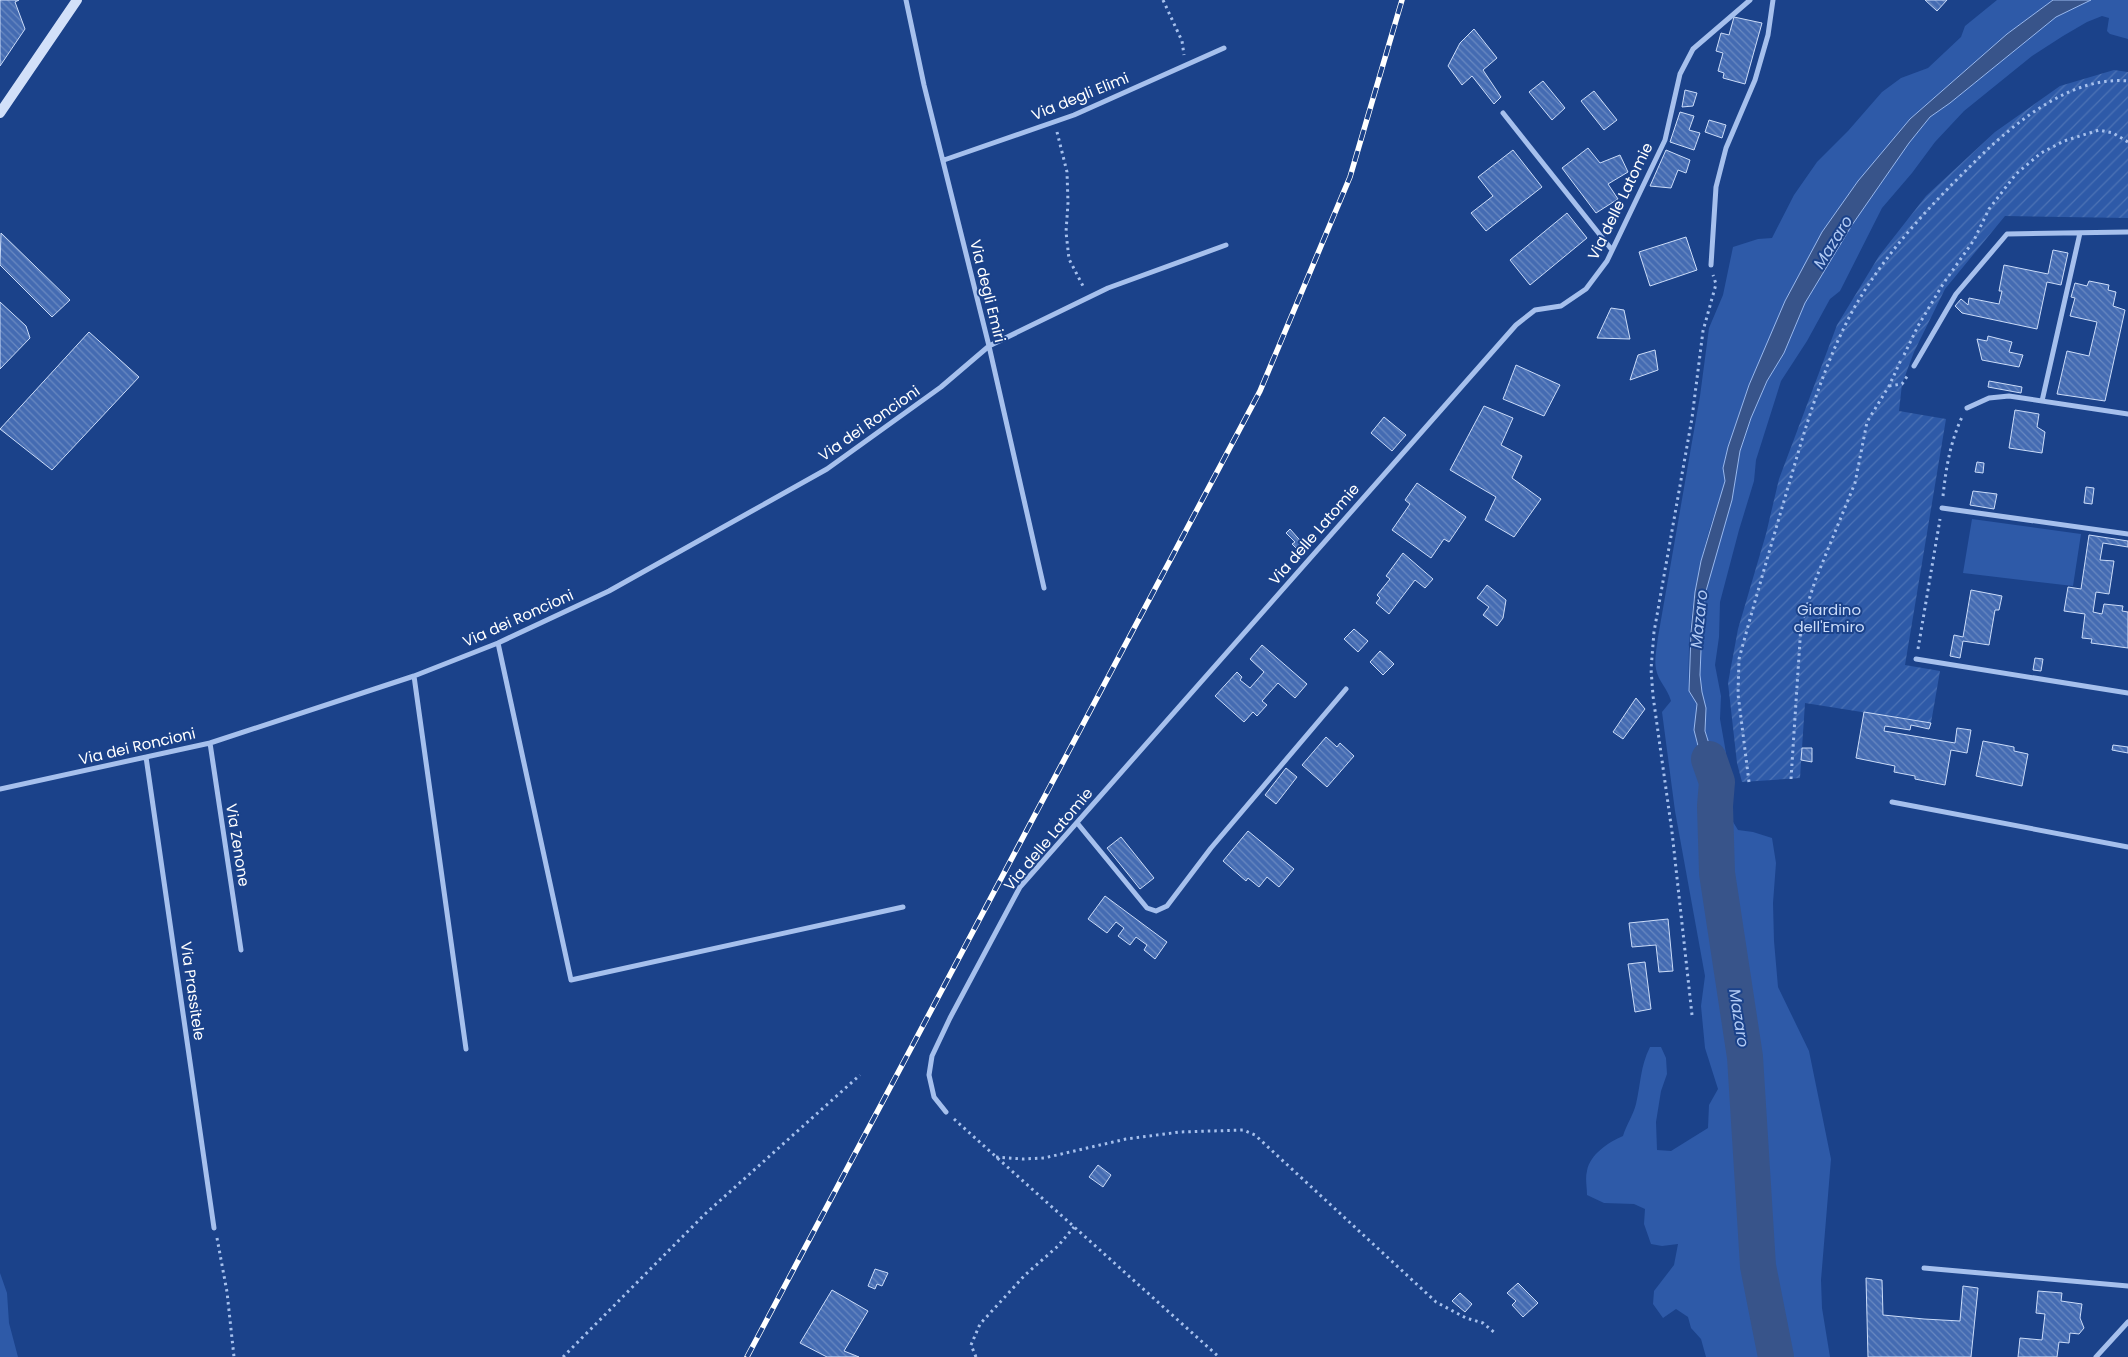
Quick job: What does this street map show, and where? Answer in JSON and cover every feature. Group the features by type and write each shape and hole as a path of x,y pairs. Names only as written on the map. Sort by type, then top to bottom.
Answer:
{"main road":[{"path":"0,113 77,0"}],"street":[{"name":"Via degli Emiri","path":"906,0 1044,588"},
{"name":"Via delle Latomie","path":"946,1112 934,1097 929,1075 932,1056 950,1018 1020,887 1078,824 1110,783 1516,325 1535,310 1560,306 1586,289 1607,261 1665,140 1680,74 1693,49 1750,0"},
{"path":"1711,265 1716,187 1726,148 1755,80 1768,35 1773,0"},
{"name":"Via degli Elimi","path":"944,160 1074,115 1224,48"},
{"path":"1503,113 1612,250"},
{"path":"1914,366 1956,294 2007,234 2128,232"},
{"path":"2042,401 2080,233"},
{"name":"Via dei Roncioni","path":"0,789 210,743 414,676 498,643 609,591 827,469 941,387 988,346 1108,288 1226,245"},
{"path":"1966,408 1989,398 2009,396 2128,414"},
{"path":"1942,508 2128,534"},
{"path":"498,643 571,980 903,907"},
{"path":"1916,659 2128,693"},
{"path":"414,676 466,1049"},
{"path":"1078,824 1147,908 1156,911 1167,906 1211,848 1346,689"},
{"name":"Via Zenone","path":"210,743 241,950"},
{"name":"Via Prassitele","path":"146,758 214,1228"},
{"path":"1892,802 2128,847"},
{"path":"1924,1268 2128,1286"},
{"path":"2096,1357 2128,1322"}],"path":[{"path":"1163,0 1182,41 1185,65"},
{"path":"1749,782 1738,694 1739,659 1805,430 1836,347 1854,309 1879,271 1913,226 1966,170 2014,126 2062,96 2087,85 2114,79 2128,81"},
{"path":"1054,121 1067,172 1066,232 1069,259 1089,298"},
{"path":"1791,779 1802,625 1815,582 1855,483 1867,422 1889,386 1918,326 1943,284 1974,240 1990,209 2016,174 2041,153 2064,141 2099,130 2113,133 2128,142"},
{"path":"1692,1015 1672,832 1651,669 1654,632 1692,418 1703,331 1716,284 1711,265"},
{"path":"1889,386 1902,384 1914,366"},
{"path":"1916,659 1942,508 1946,464 1953,436 1966,408"},
{"path":"563,1357 705,1214 860,1075"},
{"path":"946,1112 1219,1357"},
{"path":"996,1156 1023,1159 1044,1158 1126,1138 1180,1132 1243,1130 1255,1135 1436,1302 1466,1318 1483,1323 1495,1333"},
{"path":"976,1357 971,1345 980,1324 1025,1275 1058,1246 1074,1227"},
{"path":"214,1228 227,1292 234,1357"}],"green space":[{"path":"1997,0 2053,0 2007,34 1910,119 1858,181 1822,232 1749,385 1728,447 1723,468 1725,481 1723,490 1701,562 1692,612 1689,688 1697,704 1696,739 1711,777 1708,790 1715,806 1719,793 1717,768 1705,731 1706,708 1700,675 1702,625 1708,579 1732,500 1740,451 1751,418 1767,381 1784,353 1805,303 1852,225 1909,143 1930,117 2056,17 2091,0 2128,0 2128,39 2110,34 2107,31 2109,18 2102,16 2087,22 2032,56 1964,111 1935,142 1882,208 1840,291 1830,299 1807,341 1781,381 1756,460 1754,481 1720,602 1719,637 1715,665 1721,696 1720,719 1726,753 1727,783 1730,796 1727,812 1738,830 1772,838 1776,863 1773,903 1778,987 1809,1051 1831,1159 1821,1280 1822,1308 1830,1357 1706,1357 1701,1339 1691,1328 1688,1317 1676,1309 1663,1318 1653,1304 1654,1291 1674,1265 1678,1244 1662,1246 1651,1244 1644,1224 1645,1209 1634,1204 1604,1203 1587,1195 1586,1174 1596,1154 1606,1145 1623,1136 1635,1108 1642,1068 1650,1047 1661,1047 1666,1058 1667,1074 1661,1091 1656,1122 1657,1150 1671,1151 1708,1128 1709,1105 1718,1089 1705,1048 1701,1006 1705,976 1675,811 1662,712 1671,701 1657,673 1655,661 1700,396 1709,328 1723,295 1733,247 1758,239 1772,238 1794,195 1817,162 1848,131 1882,92 1901,78 1928,68 1961,37 1965,26"},
{"name":"Giardino dell'Emiro","path":"2114,70 2128,72 2128,218 2005,216 1945,289 1914,352 1902,384 1899,411 1946,419 1905,665 1940,671 1931,723 1805,703 1800,778 1742,782 1737,763 1728,683 1738,629 1766,534 1779,479 1837,325 1879,256 1926,196 1995,132 2060,86"},
{"path":"1972,519 2081,534 2073,586 1963,573"},
{"path":"0,1273 7,1293 9,1323 18,1357 0,1357"}],"water":[{"name":"Mazaro","path":"2053,0 2091,0 2056,17 1930,117 1909,143 1852,225 1805,303 1784,353 1767,381 1751,418 1740,451 1732,500 1706,591 1702,625 1700,675 1706,708 1705,731 1721,782 1715,806 1708,790 1711,777 1702,762 1694,730 1697,704 1689,691 1691,632 1695,592 1701,561 1725,481 1723,468 1728,447 1749,385 1785,301 1822,232 1858,181 1910,119 2007,34"}],"building":[{"path":"0,0 19,0 15,2 25,29 0,66"},
{"path":"1925,0 1947,0 1937,11"},
{"path":"1734,17 1762,23 1745,84 1723,78 1724,73 1718,71 1723,53 1716,51 1721,33 1729,35"},
{"path":"1474,29 1497,58 1483,70 1501,97 1494,104 1472,76 1462,85 1448,66 1460,43"},
{"path":"1543,81 1565,108 1552,120 1529,92"},
{"path":"1685,90 1697,93 1693,106 1682,107"},
{"path":"1594,91 1617,120 1604,130 1581,101"},
{"path":"1680,112 1694,116 1689,130 1700,133 1694,150 1670,142"},
{"path":"1709,120 1726,125 1722,138 1705,132"},
{"path":"1588,148 1600,163 1620,155 1628,172 1608,184 1618,199 1596,213 1562,168"},
{"path":"1513,150 1542,187 1486,231 1471,213 1493,196 1478,177"},
{"path":"1666,150 1690,160 1686,173 1678,170 1671,188 1650,186"},
{"path":"1567,213 1587,238 1530,285 1510,260"},
{"path":"1,233 70,300 52,317 0,265"},
{"path":"1686,237 1697,270 1650,286 1639,252"},
{"path":"2053,250 2068,253 2061,285 2047,282 2037,329 1962,313 1955,306 1961,299 1968,305 1969,298 1999,304 2002,291 1999,291 2004,265 2048,274"},
{"path":"2089,281 2109,285 2108,290 2116,292 2113,306 2125,310 2105,401 2057,394 2067,351 2089,356 2097,322 2070,316 2075,298 2071,297 2075,283 2087,286"},
{"path":"0,302 26,326 30,338 0,369"},
{"path":"1611,308 1624,310 1630,339 1597,338"},
{"path":"89,332 139,377 52,470 0,429"},
{"path":"1988,336 2012,342 2009,352 2023,355 2019,367 1982,360 1977,339 1987,341"},
{"path":"1655,350 1658,370 1630,380 1638,355"},
{"path":"1516,365 1560,385 1544,416 1503,399"},
{"path":"1989,381 2022,387 2021,393 1988,387"},
{"path":"1484,406 1513,418 1501,445 1522,456 1512,478 1541,499 1514,537 1485,520 1496,497 1450,470"},
{"path":"2015,410 2039,414 2037,427 2045,432 2042,453 2009,448"},
{"path":"1384,417 1406,435 1392,451 1371,433"},
{"path":"1977,462 1984,463 1983,473 1975,472"},
{"path":"1417,483 1466,517 1449,542 1444,539 1431,558 1392,530 1410,504 1405,500"},
{"path":"2086,487 2094,488 2092,504 2084,503"},
{"path":"1973,491 1997,494 1994,509 1970,505"},
{"path":"1290,529 1305,546 1299,551 1292,544 1295,542 1286,533"},
{"path":"2089,535 2128,541 2128,547 2103,543 2100,560 2114,561 2109,594 2096,592 2093,612 2102,614 2104,604 2123,606 2122,611 2128,612 2128,648 2091,643 2092,639 2082,638 2085,614 2064,611 2068,587 2081,589"},
{"path":"1403,553 1433,579 1425,588 1415,580 1389,614 1376,603 1380,598 1377,595 1390,579 1386,576"},
{"path":"1487,585 1506,600 1503,618 1497,626 1483,615 1489,607 1477,598"},
{"path":"1971,590 2002,596 1999,610 1995,610 1989,645 1963,641 1960,658 1950,656 1954,635 1963,637"},
{"path":"1354,629 1368,641 1358,652 1344,639"},
{"path":"1262,645 1307,684 1295,698 1278,683 1262,701 1267,705 1257,716 1253,712 1244,722 1215,696 1237,672 1242,677 1240,680 1250,688 1264,672 1250,659"},
{"path":"1380,651 1394,664 1383,675 1370,662"},
{"path":"2035,658 2043,659 2041,671 2033,670"},
{"path":"1636,698 1645,709 1623,739 1613,732"},
{"path":"1864,712 1931,723 1929,729 1911,725 1910,730 1885,726 1884,731 1955,743 1957,728 1971,730 1967,753 1951,750 1945,785 1915,779 1915,776 1894,772 1895,766 1856,758"},
{"path":"1326,737 1337,747 1340,743 1354,756 1327,787 1302,765"},
{"path":"1983,741 2014,747 2014,751 2028,754 2022,786 1976,776"},
{"path":"2113,745 2128,747 2128,753 2112,750"},
{"path":"1802,748 1812,748 1812,762 1801,760"},
{"path":"1286,768 1297,777 1276,804 1265,795"},
{"path":"1248,831 1294,869 1279,887 1267,877 1259,887 1248,878 1246,881 1223,861"},
{"path":"1121,837 1154,878 1140,889 1107,848"},
{"path":"1105,896 1167,942 1155,959 1144,950 1147,945 1136,937 1130,945 1118,936 1124,928 1116,922 1107,933 1088,919"},
{"path":"1668,919 1673,971 1659,972 1656,945 1632,947 1629,923"},
{"path":"1645,962 1651,1009 1635,1012 1628,964"},
{"path":"1098,1165 1111,1175 1103,1187 1089,1177"},
{"path":"875,1269 888,1273 882,1286 877,1284 875,1289 868,1286"},
{"path":"1866,1278 1882,1280 1883,1315 1924,1319 1960,1321 1963,1286 1978,1288 1971,1357 1868,1357"},
{"path":"1518,1283 1538,1303 1523,1317 1512,1305 1516,1301 1507,1293"},
{"path":"832,1290 868,1311 844,1351 859,1357 827,1357 800,1343"},
{"path":"2038,1291 2062,1293 2061,1301 2082,1304 2080,1318 2084,1328 2079,1334 2070,1333 2069,1343 2059,1342 2057,1357 2018,1357 2020,1338 2042,1340 2045,1314 2036,1313"},
{"path":"1460,1293 1472,1304 1465,1312 1452,1301"}],"waterway":[{"name":"Mazaro","path":"1709,759 1717,782 1715,806 1717,873 1745,1057 1758,1266 1776,1357"}],"railway":[{"path":"747,1357 1260,391 1350,177 1402,0"}]}
